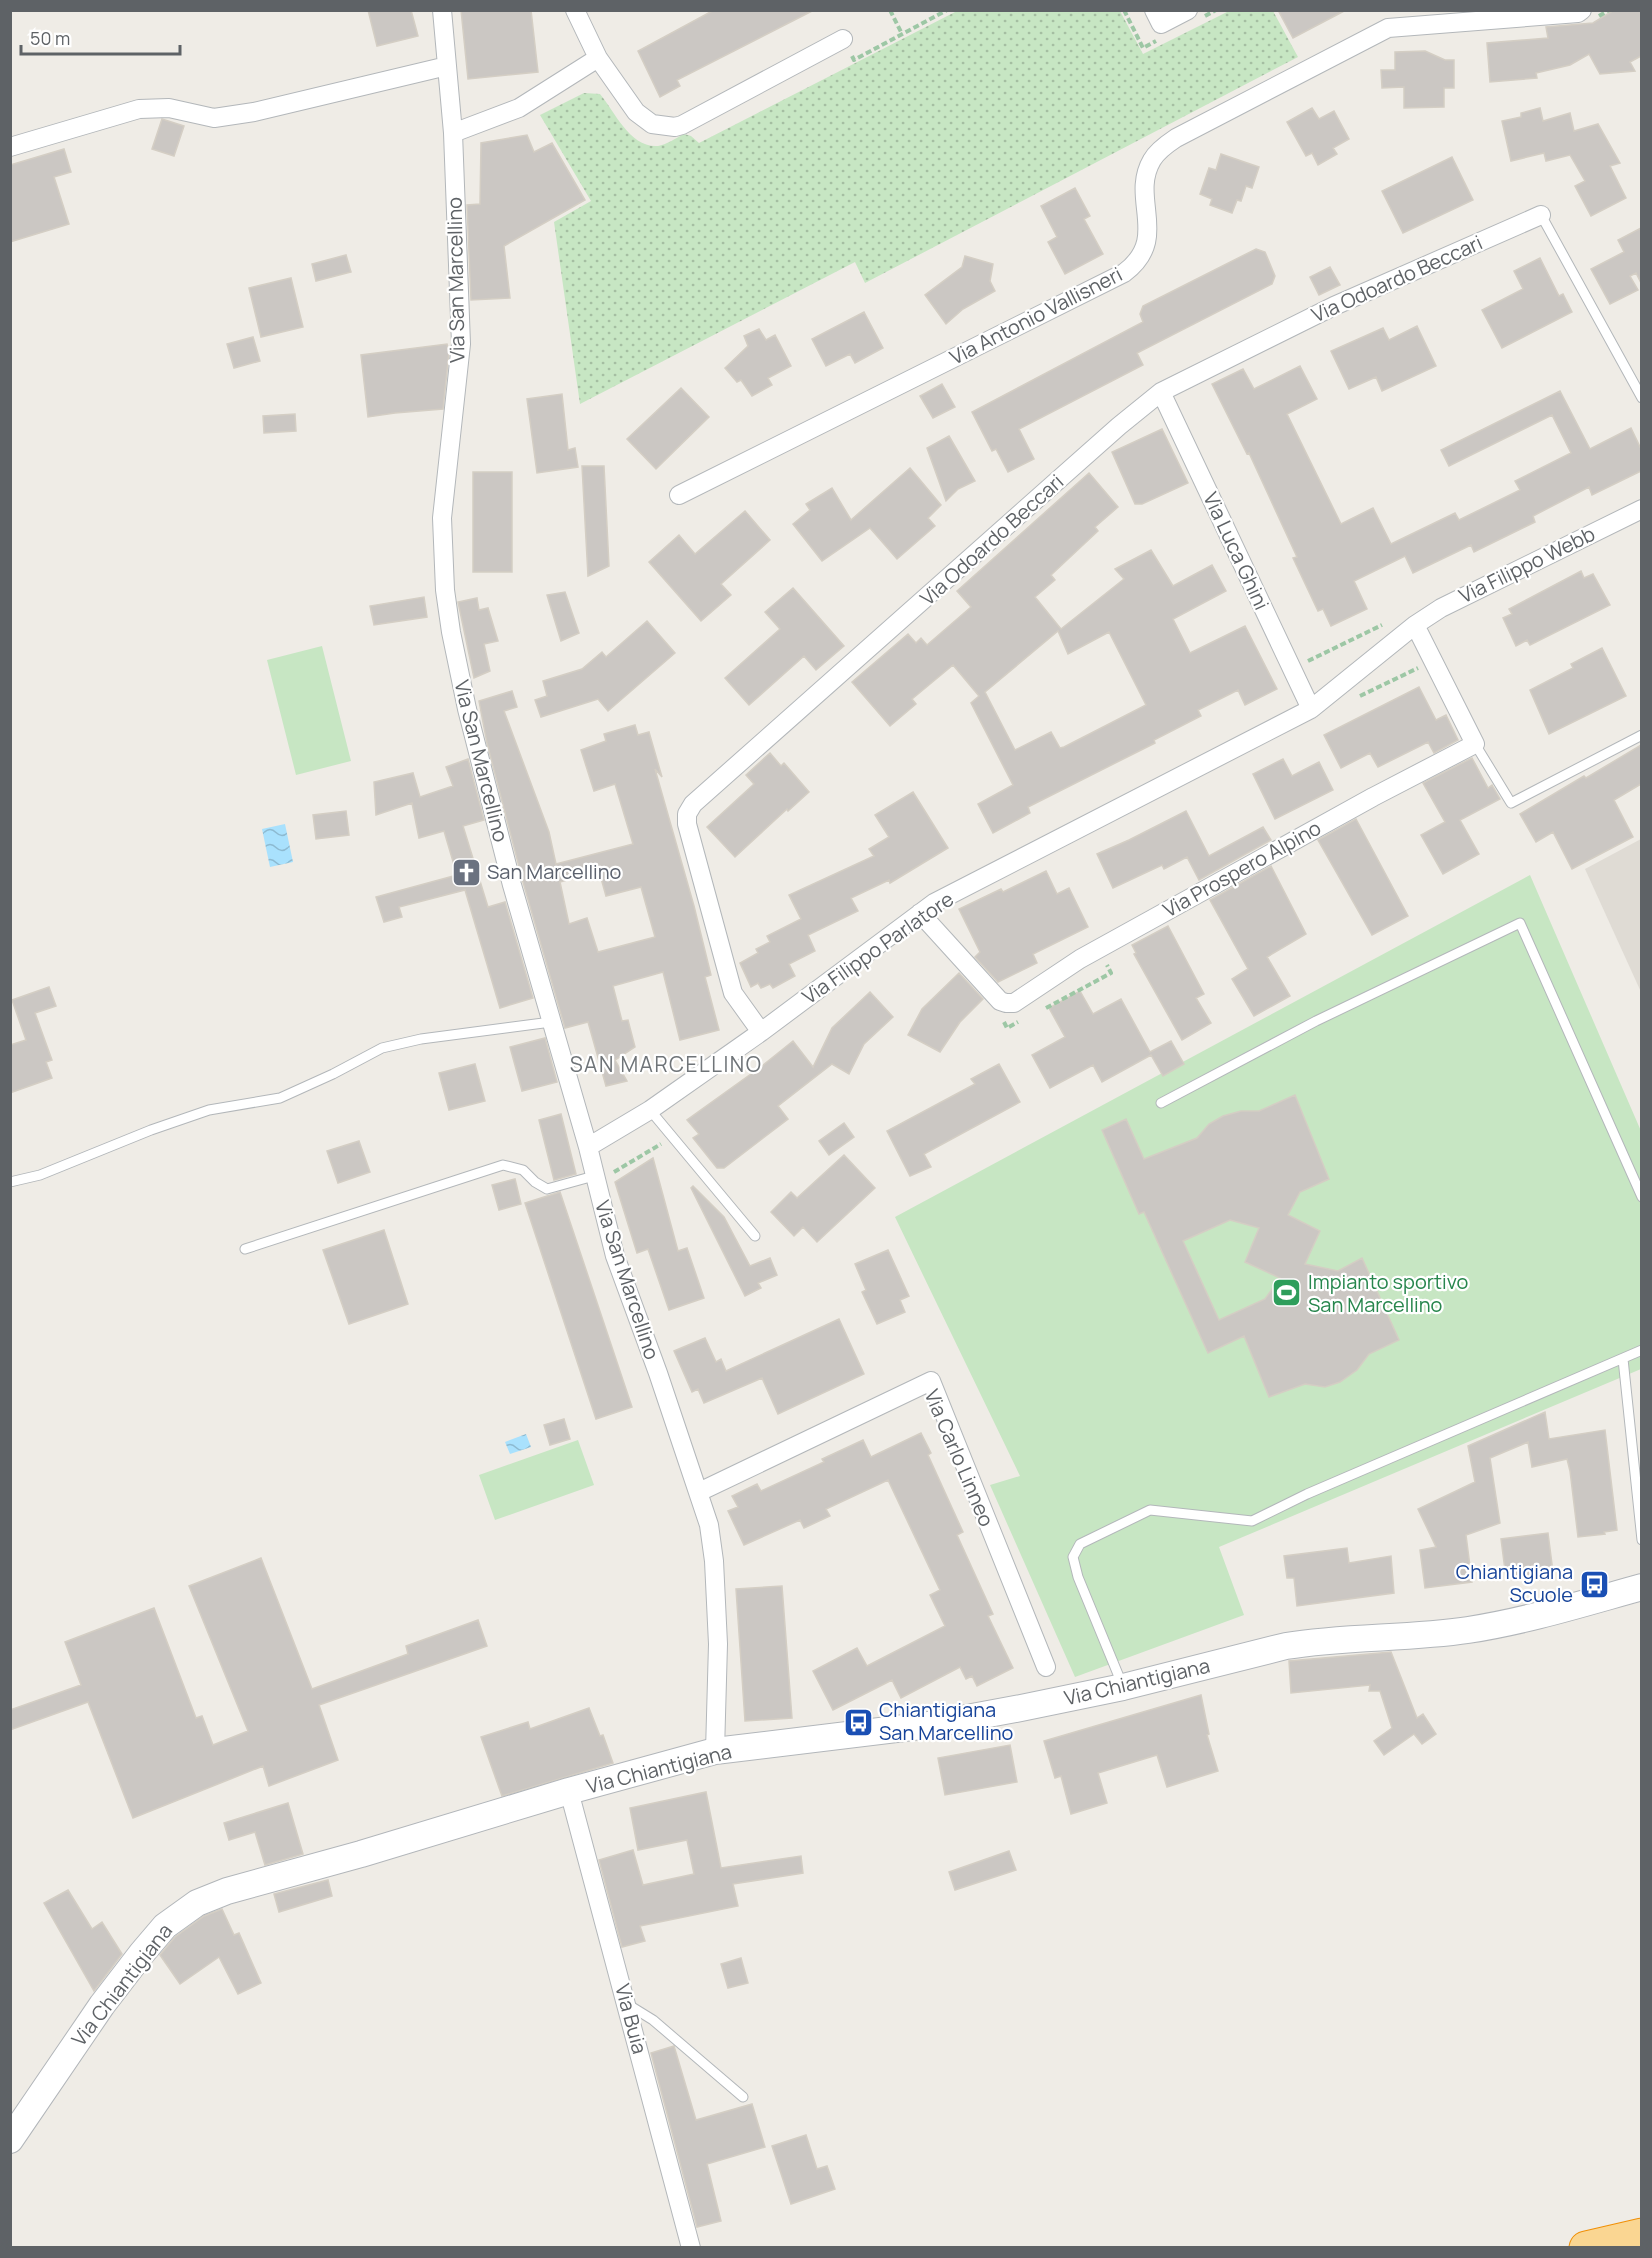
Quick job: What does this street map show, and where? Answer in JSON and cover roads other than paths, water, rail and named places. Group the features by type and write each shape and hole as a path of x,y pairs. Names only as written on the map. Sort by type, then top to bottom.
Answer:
{"highway":[{"path":"1586,2247 1641,2235"}],"street":[{"name":"Via San Marcellino","path":"442,10 453,133 461,344 442,518 445,590 466,709 551,1022 588,1147 600,1176 615,1256 709,1525 714,1561 718,1644 715,1751"},
{"path":"575,10 598,58 636,112 652,124 675,127 843,39"},
{"path":"1154,10 1161,24 1188,10"},
{"name":"Via Antonio Vallisneri","path":"679,495 1124,273 1141,258 1148,239 1147,171 1152,159 1176,138 1388,28 1437,17 1588,14"},
{"path":"453,133 519,108 598,58"},
{"path":"10,147 139,109 169,108 214,118 254,112 447,66"},
{"name":"Via Odoardo Beccari","path":"761,1032 733,993 687,824 687,814 693,804 1119,426 1161,393 1334,306 1541,215"},
{"name":"Via Luca Ghini","path":"1161,393 1311,710"},
{"name":"Via Filippo Webb","path":"1311,710 1415,626 1441,608 1479,587 1641,509"},
{"path":"1415,626 1475,744"},
{"name":"Via Filippo Parlatore","path":"588,1147 650,1110 761,1032 934,903 1311,710"},
{"name":"Via Prospero Alpino","path":"921,913 1000,1001 1014,1003 1080,959 1475,744"},
{"name":"Via Carlo Linneo","path":"699,1492 931,1381 1046,1667"},
{"name":"Via Chiantigiana","path":"10,2140 102,2005 165,1926 197,1903 227,1892 570,1791 715,1751 929,1725 1124,1687 1295,1644 1465,1630 1514,1622 1641,1587"},
{"name":"Via Buia","path":"570,1791 691,2247"}],"lane":[{"path":"1541,215 1641,398"},
{"path":"1475,744 1511,803 1641,735"},
{"path":"1161,1102 1316,1021 1520,923 1641,1197"},
{"path":"10,1182 40,1175 151,1130 209,1110 280,1098 382,1048 422,1039 551,1022"},
{"path":"650,1110 755,1236"},
{"path":"245,1249 503,1165 523,1170 535,1182 547,1189 600,1176"},
{"path":"1124,1687 1078,1576 1073,1557 1080,1544 1150,1510 1252,1521 1307,1494 1641,1350"},
{"path":"1623,1359 1641,1540"},
{"path":"627,2004 653,2020 743,2097"}],"water":[{"path":"285,824 293,862 270,867 262,829"},
{"path":"526,1434 531,1447 510,1454 505,1442"}],"place":[{"name":"San Marcellino","path":"466,872"},
{"name":"Impianto sportivo San Marcellino","path":"1287,1293"},
{"name":"Chiantigiana Scuole","path":"1594,1584"},
{"name":"Chiantigiana San Marcellino","path":"858,1722"}],"district":[{"name":"SAN MARCELLINO","path":"666,1065"}]}
